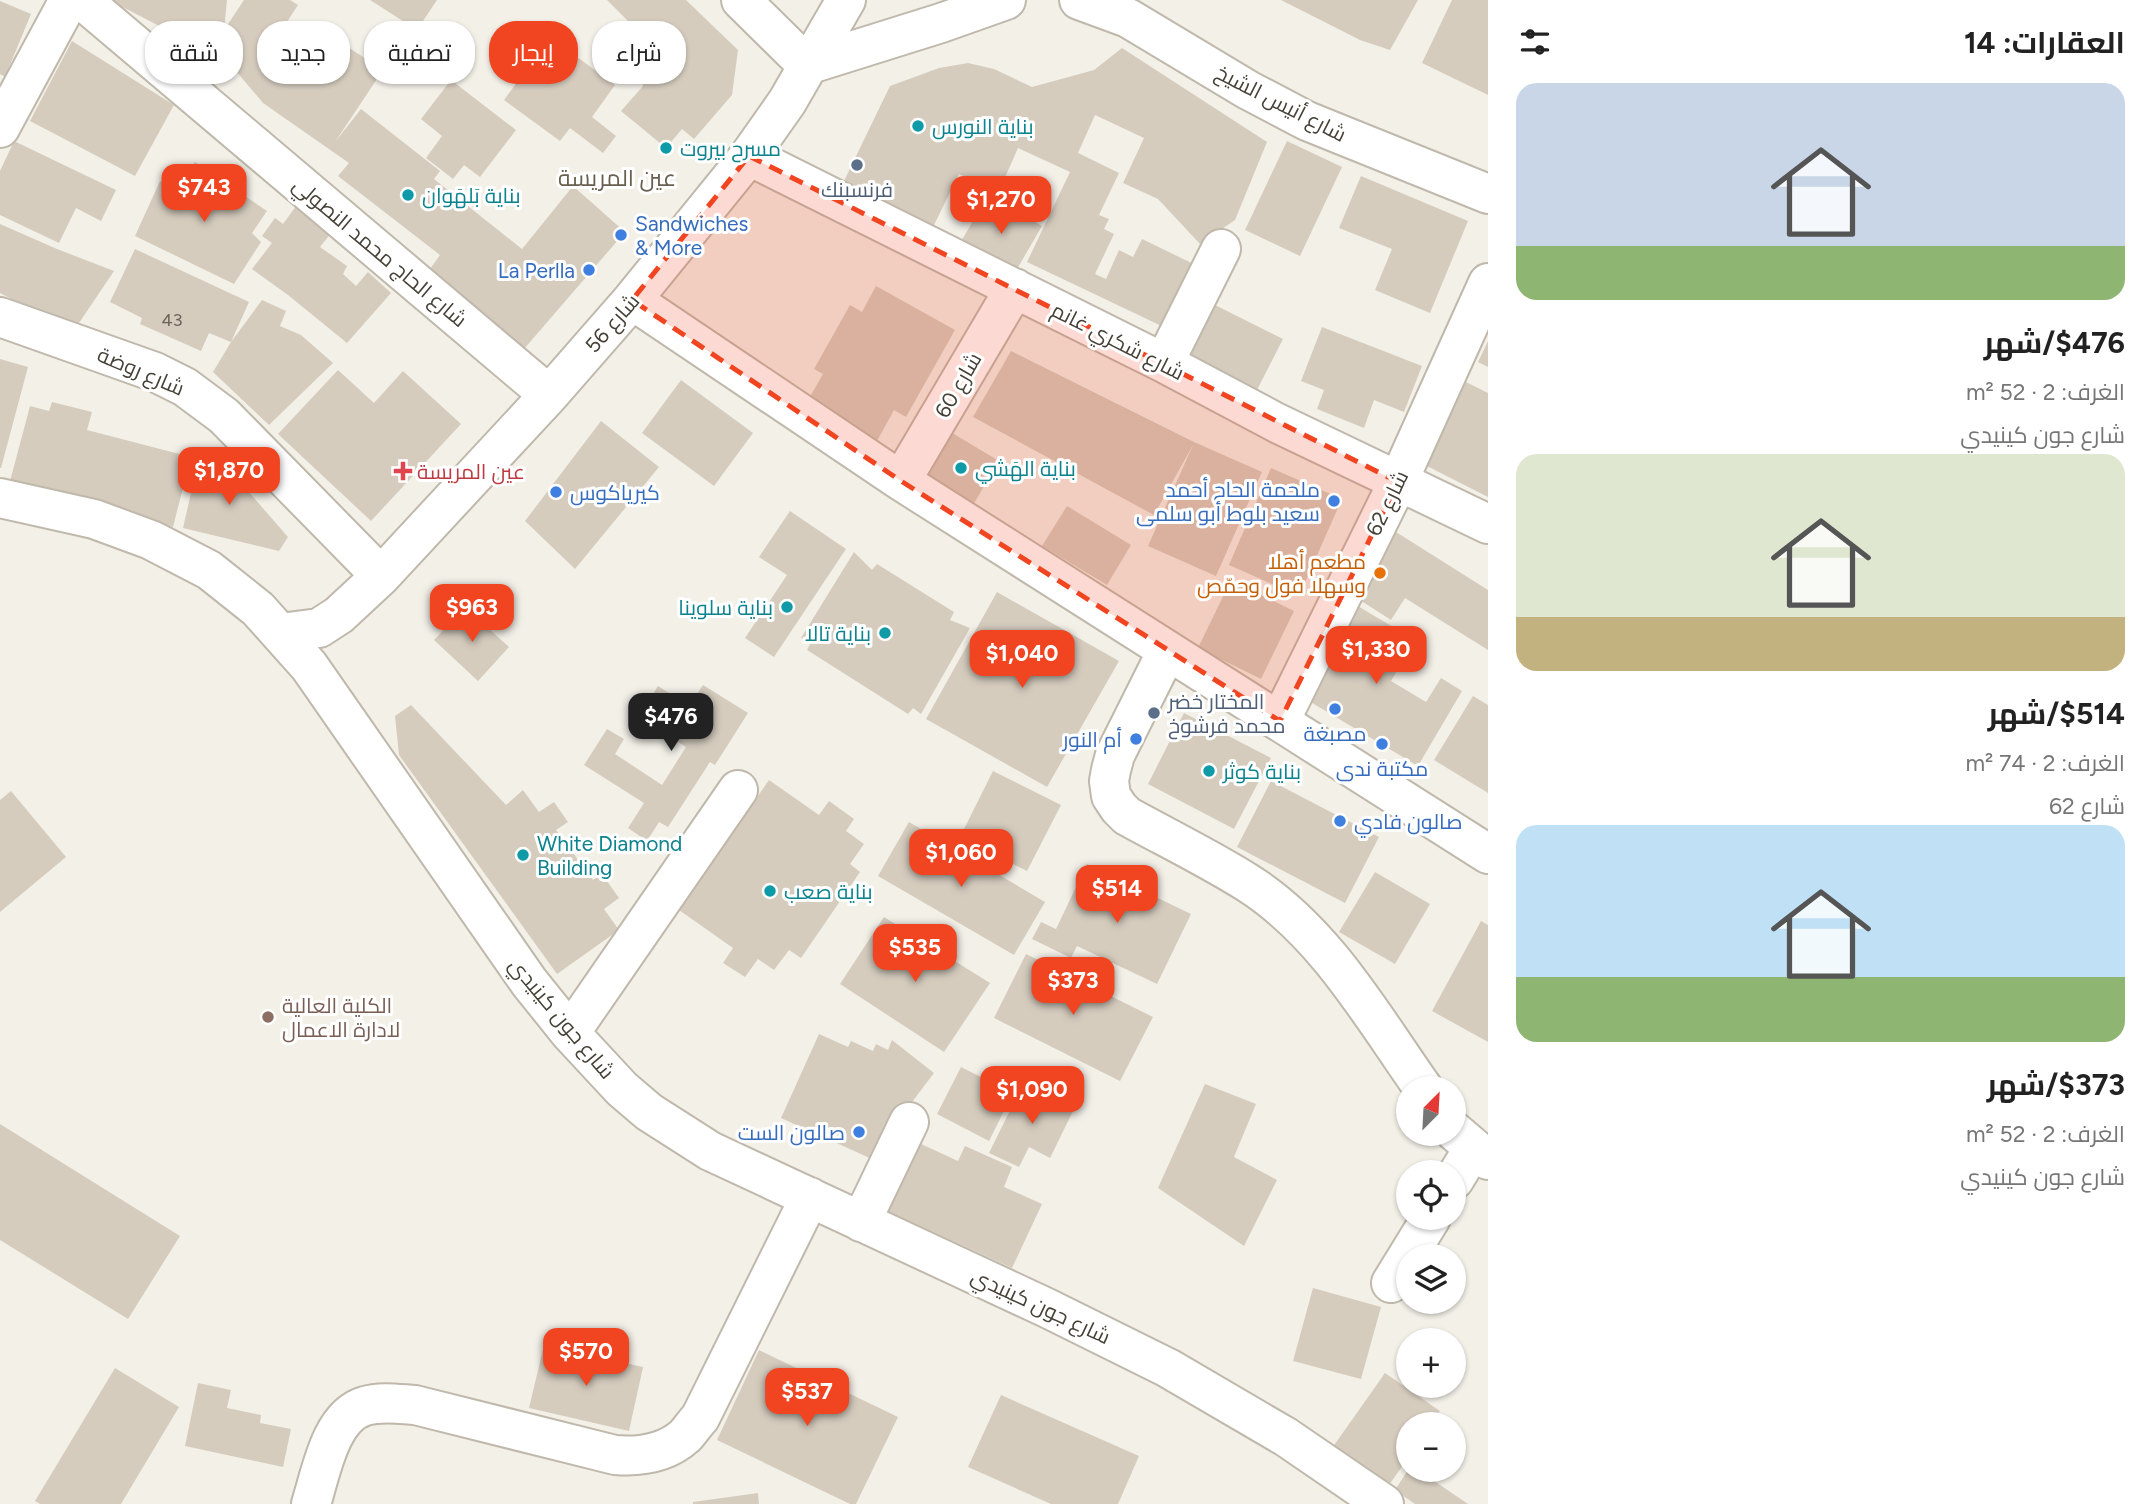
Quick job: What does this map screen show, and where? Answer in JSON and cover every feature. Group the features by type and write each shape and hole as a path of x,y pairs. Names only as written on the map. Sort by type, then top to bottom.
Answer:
{"street":[{"path":"0,128 69,0"},
{"name":"شارع الحاج محمد النصولي","path":"82,0 549,395"},
{"path":"741,0 807,65 1006,0"},
{"name":"شارع 56","path":"280,633 319,628 339,615 382,576 549,395 632,300 749,156 786,102 846,0"},
{"name":"شارع أنيس الشيخ","path":"1079,0 1128,18 1248,90 1307,121 1488,194"},
{"name":"شارع شكري غانم","path":"749,156 1164,363 1277,423 1488,524"},
{"path":"1164,363 1221,249"},
{"name":"شارع 62","path":"1280,721 1398,482 1488,283"},
{"name":"شارع 60","path":"901,481 1015,288"},
{"path":"632,300 901,481 1488,854"},
{"name":"شارع روضة","path":"0,317 155,372 185,387 224,416 382,576"},
{"name":"شارع جون كينيدي","path":"0,498 94,519 151,540 209,570 258,609 309,666 529,982 570,1033 622,1089 649,1112 710,1151 1091,1329 1168,1368 1286,1437 1384,1504"},
{"path":"330,696 331,642 339,615"},
{"path":"1167,651 1115,755 1110,781 1111,796 1127,816 1249,884 1294,920 1321,946 1415,1076"},
{"path":"570,1033 738,790"},
{"path":"861,1222 909,1122"},
{"path":"311,1504 336,1430 353,1412 366,1406 388,1403 415,1405 615,1455 632,1456 660,1451 684,1437 700,1418 810,1197"},
{"path":"1391,1283 1424,1230"}],"highlighted area":[{"path":"749,156 1398,482 1280,721 901,481 632,300"}],"building":[{"path":"109,0 227,0 225,21 150,21"},
{"path":"244,0 290,0 298,5 288,21 257,21 257,84 350,84 350,48 364,58 364,84 374,84 335,142 361,109 440,171 434,179 522,249 573,186 625,232 524,349 430,269 440,255 338,176 349,163 263,103 243,79 243,21 230,21"},
{"path":"370,0 437,0 423,21 403,21"},
{"path":"607,0 686,0 738,50 732,95 694,139 682,129 666,148 621,111 643,84 686,84 686,21 628,21"},
{"path":"1281,0 1418,0 1390,50 1360,40"},
{"path":"1452,0 1488,0 1488,95 1422,63"},
{"path":"0,1 31,14 5,77 0,74"},
{"path":"72,41 174,105 135,176 30,121"},
{"path":"1122,48 1267,142 1235,220 1200,244 1158,199 1123,183 1144,138 1095,115 1078,153 1119,173 1099,215 1109,219 1104,229 1114,234 1095,274 1106,279 1119,250 1133,257 1142,239 1202,268 1172,331 1027,262 1070,172 1018,148 999,191 959,174 933,227 843,183 890,86 939,68 968,63 994,69 1032,87 1094,70"},
{"path":"578,58 592,68 592,84 615,85 592,117 616,136 603,153 570,128 560,141 504,100 516,84 578,84"},
{"path":"448,84 456,84 516,130 480,177 464,165 453,179 426,158 442,136 421,119"},
{"path":"14,141 116,190 101,221 76,208 59,243 0,215 0,171"},
{"path":"1287,141 1342,167 1300,256 1245,230"},
{"path":"195,162 267,211 252,233 261,242 234,284 135,236 160,181 175,190"},
{"path":"1361,176 1468,221 1430,313 1375,290 1392,249 1339,228"},
{"path":"988,195 1042,226 1013,276 959,245"},
{"path":"299,202 335,228 320,247 347,266 343,274 356,286 368,272 391,293 347,343 252,269 272,243 262,236 275,218 283,224"},
{"path":"0,224 114,271 79,323 31,309 0,293"},
{"path":"135,249 249,302 231,342 209,333 201,351 140,324 142,318 110,302"},
{"path":"876,286 955,330 906,417 894,410 877,441 807,402 823,374 814,369 850,305 862,312"},
{"path":"262,300 286,311 280,326 301,335 333,363 269,425 213,372"},
{"path":"1211,303 1283,339 1255,394 1184,358"},
{"path":"1322,327 1422,366 1404,412 1374,400 1364,428 1317,409 1324,390 1301,381"},
{"path":"1488,341 1488,367 1478,362"},
{"path":"1011,351 1194,442 1262,472 1216,576 1148,546 1193,445 1154,515 973,417"},
{"path":"0,359 28,367 1,468 0,468"},
{"path":"338,370 374,403 403,371 461,424 371,521 278,434"},
{"path":"1460,379 1488,393 1488,497 1419,462"},
{"path":"681,380 753,433 714,486 642,433"},
{"path":"52,402 92,412 87,430 191,457 173,527 9,485 30,406 49,411"},
{"path":"601,421 659,467 575,569 525,521"},
{"name":"بناية الهَشي","path":"949,431 999,461 973,505 923,475"},
{"path":"201,449 213,451 288,537 279,551 183,528"},
{"path":"1271,468 1342,499 1299,596 1229,565"},
{"path":"1067,506 1131,545 1107,585 1042,546"},
{"name":"بناية سلوينا","path":"790,511 846,549 774,657 745,638 787,575 759,557"},
{"path":"1396,532 1488,590 1488,650 1405,598 1391,620 1355,597"},
{"name":"بناية تالا","path":"854,552 872,570 877,564 954,612 950,620 970,628 921,714 913,708 908,714 807,650 811,642 801,638"},
{"path":"1231,580 1294,611 1261,679 1198,648"},
{"path":"997,592 1119,661 1047,787 926,719"},
{"path":"1351,602 1415,640 1391,681 1426,702 1441,678 1462,691 1418,766 1297,694"},
{"path":"465,607 509,647 478,681 434,640"},
{"path":"703,685 748,713 715,765 710,762 668,827 659,822 647,841 628,828 644,803 584,765 607,729 624,739 615,754 662,785 686,747 639,717 658,686 689,706"},
{"path":"1473,696 1488,705 1488,793 1434,760"},
{"name":"White Diamond Building","path":"411,705 506,805 523,790 539,812 554,802 568,822 556,830 593,880 602,874 619,898 604,909 619,930 557,974 399,755 395,716"},
{"name":"بناية كوثر","path":"1184,713 1271,758 1234,829 1148,784"},
{"path":"993,771 1061,805 1027,871 960,837"},
{"name":"بناية صعب","path":"769,780 819,815 829,801 854,819 846,831 864,844 850,864 860,872 801,958 789,950 774,970 758,959 745,977 723,963 733,948 679,910"},
{"path":"1271,781 1379,837 1345,903 1237,847"},
{"path":"11,791 66,857 0,912 0,800"},
{"name":"بناية صعب","path":"909,822 1045,902 1014,955 878,876"},
{"path":"1087,864 1191,914 1157,984 1077,946 1071,958 1032,939 1041,922 1056,929"},
{"path":"1375,872 1430,904 1395,964 1339,932"},
{"name":"بناية صعب","path":"884,917 990,983 944,1052 840,984"},
{"path":"1481,921 1488,925 1488,1042 1432,1011"},
{"path":"1026,954 1153,1017 1120,1081 994,1018"},
{"path":"819,1034 848,1047 851,1041 873,1051 876,1044 888,1050 892,1040 934,1073 912,1102 883,1164 781,1118"},
{"path":"961,1067 1013,1093 989,1141 937,1114"},
{"path":"1024,1082 1075,1107 1050,1158 1029,1147 1019,1167 989,1153"},
{"path":"1205,1084 1256,1104 1234,1157 1277,1180 1244,1246 1158,1188"},
{"path":"0,1124 180,1236 128,1319 0,1240"},
{"path":"908,1138 958,1161 965,1146 1012,1167 1004,1187 1042,1204 1012,1268 877,1206"},
{"path":"1313,1288 1381,1307 1361,1379 1293,1361"},
{"path":"544,1345 643,1367 629,1431 529,1408"},
{"path":"759,1350 898,1417 856,1504 850,1504 717,1440"},
{"path":"115,1368 179,1407 121,1504 40,1504 35,1501"},
{"path":"1385,1373 1396,1381 1396,1398 1421,1398 1440,1411 1396,1412 1396,1475 1386,1489 1330,1451"},
{"path":"198,1383 231,1390 227,1408 261,1415 260,1423 291,1429 283,1467 185,1446"},
{"path":"1001,1395 1139,1456 1118,1504 1051,1504 968,1467"},
{"path":"1400,1482 1436,1482 1468,1504 1415,1504 1395,1490"},
{"path":"758,1493 759,1504 693,1504 693,1502"}],"place":[{"name":"بناية النورس","path":"918,126"},
{"name":"مسرح بيروت","path":"666,148"},
{"name":"فرنسبنك","path":"857,165"},
{"name":"بناية بَلهَوان","path":"408,195"},
{"name":"Sandwiches & More","path":"621,235"},
{"name":"La Perlla","path":"589,270"},
{"name":"بناية الهَشي","path":"961,468"},
{"name":"عين المريسة","path":"403,471"},
{"name":"كيرياكوس","path":"556,492"},
{"name":"ملحمة الحاج أحمد سعيد بلوط أبو سلمى","path":"1334,501"},
{"name":"مطعم أهلا وسهلا فول وحمّص","path":"1380,573"},
{"name":"بناية سلوينا","path":"787,607"},
{"name":"بناية تالا","path":"885,633"},
{"name":"مصبغة","path":"1335,709"},
{"name":"المختار خضر محمد فرشوخ","path":"1154,713"},
{"name":"أم النور","path":"1136,739"},
{"name":"مكتبة ندى","path":"1382,744"},
{"name":"بناية كوثر","path":"1209,771"},
{"name":"صالون فادي","path":"1340,821"},
{"name":"White Diamond Building","path":"523,855"},
{"name":"بناية صعب","path":"770,891"},
{"name":"الكلية العالية لادارة الاعمال","path":"268,1017"},
{"name":"صالون الست","path":"859,1132"}],"district":[{"name":"عين المريسة","path":"617,178"}]}
